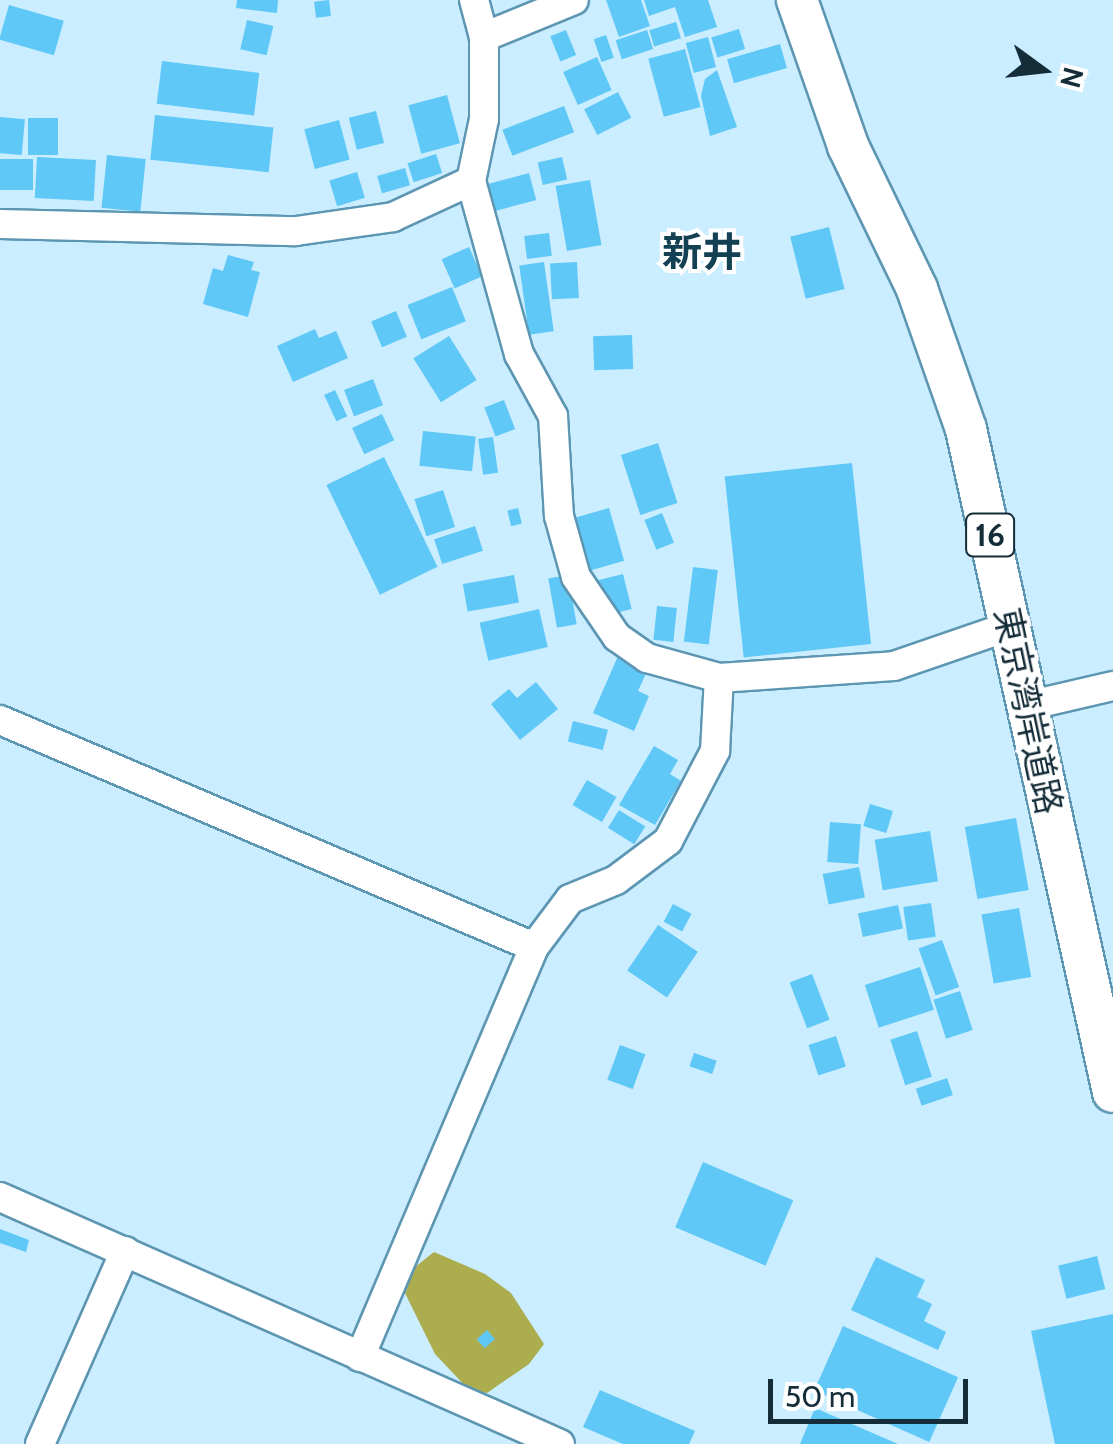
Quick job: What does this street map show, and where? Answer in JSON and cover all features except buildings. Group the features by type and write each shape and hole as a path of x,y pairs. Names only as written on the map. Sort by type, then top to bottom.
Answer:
{"highway":[{"name":"東京湾岸道路","path":"797,0 848,146 944,359 966,428 1113,1092"}],"street":[{"path":"474,0 484,38 484,119 471,181 520,354 552,416 559,516 576,577 617,637 647,658 719,678 894,666 1010,626"},
{"path":"484,38 574,0"},
{"path":"0,224 296,231 392,217 471,181"},
{"path":"360,1357 534,947 570,900 616,880 668,840 716,752 719,678"},
{"path":"1027,706 1113,686"},
{"path":"0,720 534,947"},
{"path":"0,1197 560,1444"},
{"path":"40,1444 125,1251"}],"shaded area":[{"path":"434,1252 485,1274 511,1293 544,1344 529,1364 487,1393 468,1389 435,1354 402,1287 410,1271"}],"district":[{"name":"新井","path":"702,252"}]}
